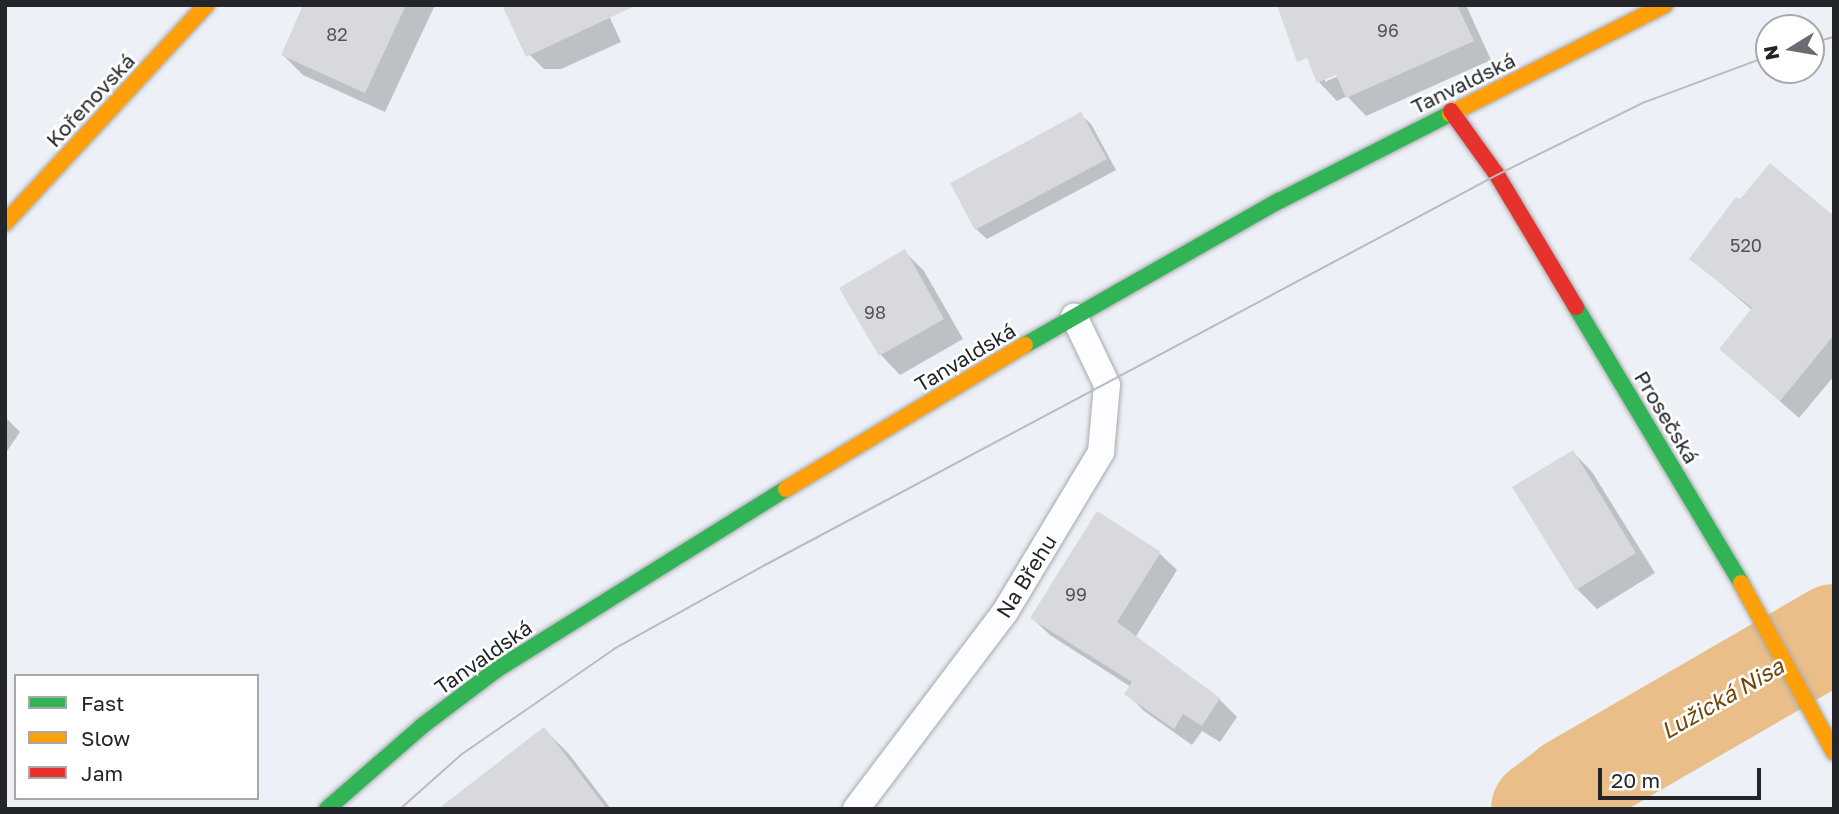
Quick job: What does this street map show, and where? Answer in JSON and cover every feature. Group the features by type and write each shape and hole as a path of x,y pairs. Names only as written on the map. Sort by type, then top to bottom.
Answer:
{"main road":[{"name":"Kořenovská","path":"5,222 206,5"},
{"name":"Tanvaldská","path":"327,809 422,726 496,670 699,541 1074,316 1279,201 1451,111 1665,5"},
{"name":"Prosečská","path":"1451,111 1497,175 1727,558 1833,750"}],"lane":[{"name":"Na Břehu","path":"856,809 1005,612 1101,452 1107,385 1074,316"}],"building":[{"path":"303,5 406,5 365,93 281,55"},
{"path":"502,5 637,5 526,57"},
{"path":"1277,5 1457,5 1474,41 1346,98 1336,75 1317,83 1307,58 1297,62"},
{"path":"1081,112 1107,159 975,230 950,183"},
{"path":"1770,163 1834,216 1834,335 1780,401 1719,349 1752,308 1689,259 1736,197 1740,199"},
{"path":"905,249 944,319 879,356 839,288"},
{"path":"1573,450 1636,553 1576,590 1512,487"},
{"path":"1097,511 1161,552 1117,622 1220,698 1202,726 1183,714 1174,729 1124,694 1132,682 1030,618"},
{"path":"544,727 607,809 438,809"}],"waterway":[{"name":"Lužická Nisa","path":"1540,809 1570,786 1834,633"}],"tram line":[{"path":"1825,39 1834,37"},
{"path":"400,809 462,754 614,649 765,565 1497,175 1645,102 1755,61"}],"traffic: fast":[{"path":"1025,345 1279,201 1450,114"},
{"path":"1576,307 1741,583"},
{"path":"327,809 422,726 496,670 786,489"}],"traffic: slow":[{"path":"5,223 206,5"},
{"path":"1450,114 1665,5"},
{"path":"786,489 1025,345"},
{"path":"1741,583 1834,752"}],"traffic: jam":[{"path":"1451,111 1497,175 1576,307"}]}
